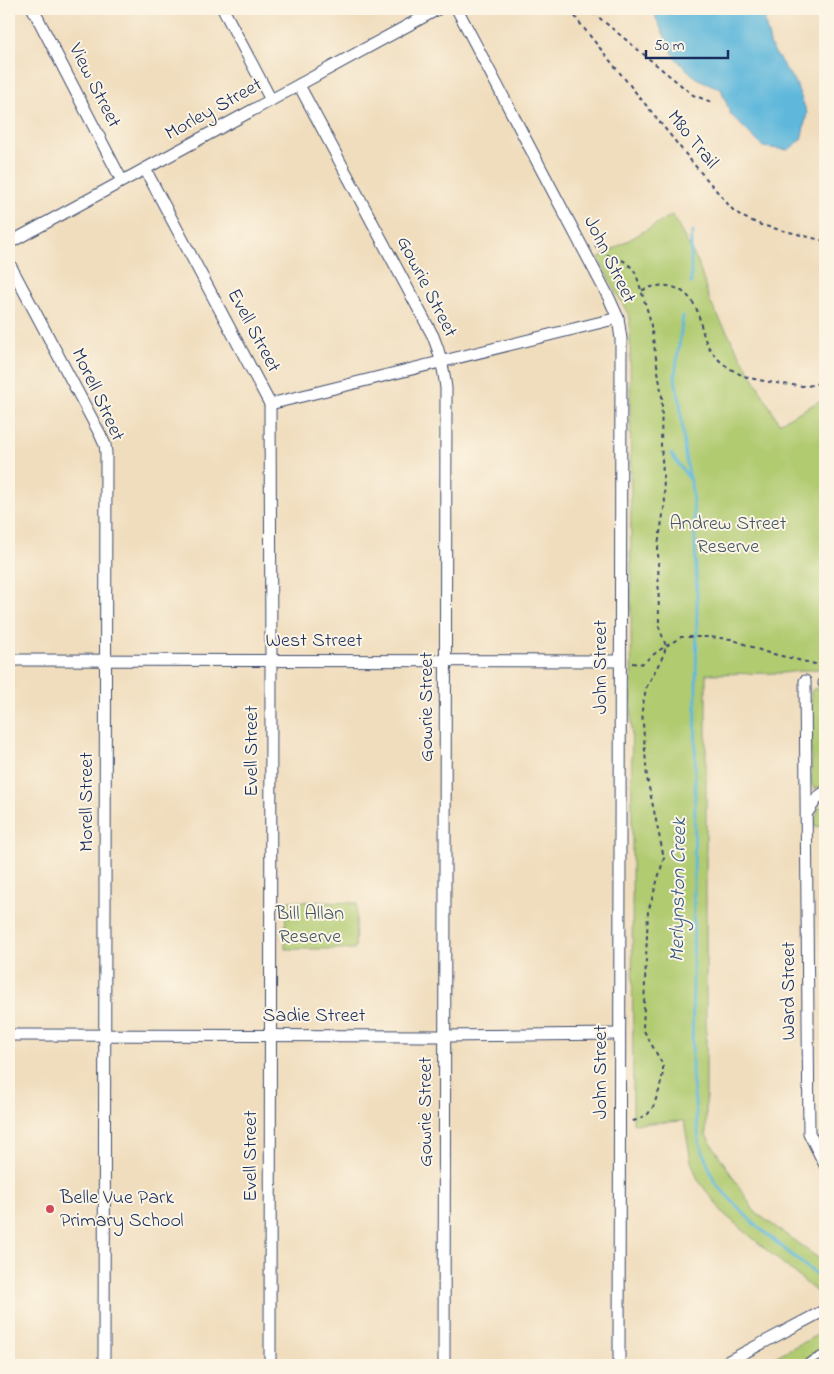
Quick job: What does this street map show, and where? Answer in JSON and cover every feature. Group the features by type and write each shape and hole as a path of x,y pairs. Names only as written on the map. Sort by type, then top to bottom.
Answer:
{"street":[{"name":"View Street","path":"33,9 122,181"},
{"path":"223,9 271,100"},
{"name":"Morley Street","path":"9,243 438,9"},
{"name":"John Street","path":"457,9 609,298 618,318 621,339 619,1365"},
{"name":"Gowrie Street","path":"299,85 433,336 442,362 446,388 444,1365"},
{"name":"Evell Street","path":"145,169 270,404 270,1365"},
{"name":"Morell Street","path":"9,263 104,445 106,453 104,1365"},
{"path":"270,404 618,318"},
{"name":"West Street","path":"9,660 620,661"},
{"name":"Ward Street","path":"806,681 809,1133 825,1165"},
{"path":"807,813 818,797 825,792"},
{"name":"Sadie Street","path":"9,1035 445,1036 619,1034"},
{"path":"722,1365 825,1310"}],"lane":[{"path":"802,1365 825,1353"}],"path":[{"name":"M80 Trail","path":"570,9 686,155 733,210 761,225 825,241"},
{"path":"586,9 592,11 677,83 693,94 714,103"},
{"path":"594,242 601,253 624,261 634,270 650,319 662,397 661,444 665,503 658,545 658,627 666,646 664,654 646,688 642,710 647,778 664,858 648,912 643,1029 663,1065 663,1073 659,1092 648,1114 637,1120 619,1122"},
{"path":"642,290 658,285 679,288 691,299 698,312 704,336 711,352 724,364 743,376 805,386 825,381"},
{"path":"620,661 643,663 681,637 708,637 731,638 765,652 815,664 825,669"}],"green space":[{"name":"Andrew Street Reserve","path":"672,215 698,262 710,302 779,423 825,398 825,668 783,673 706,674 706,1135 755,1212 825,1263 825,1299 724,1214 698,1180 691,1161 684,1121 633,1124 630,318 598,258"},
{"path":"815,688 822,692 825,697 825,783 819,788 814,788 811,784 811,691"},
{"path":"825,801 825,825 815,827 817,813"},
{"name":"Bill Allan Reserve","path":"286,901 357,903 355,949 285,949"},
{"path":"825,1331 825,1365 759,1365"}],"water":[{"path":"655,9 765,9 765,23 771,47 796,84 807,113 801,140 788,150 763,147 731,115 721,89 696,78 675,58 656,18"}],"waterway":[{"path":"691,283 691,239 693,232"},
{"name":"Merlynston Creek","path":"683,316 675,375 680,401 685,456 690,478"},
{"name":"Merlynston Creek","path":"671,454 691,481 694,515 697,599 692,1074 699,1142 715,1183 752,1222 825,1280"}],"place":[{"name":"Belle Vue Park Primary School","path":"50,1209"}]}
